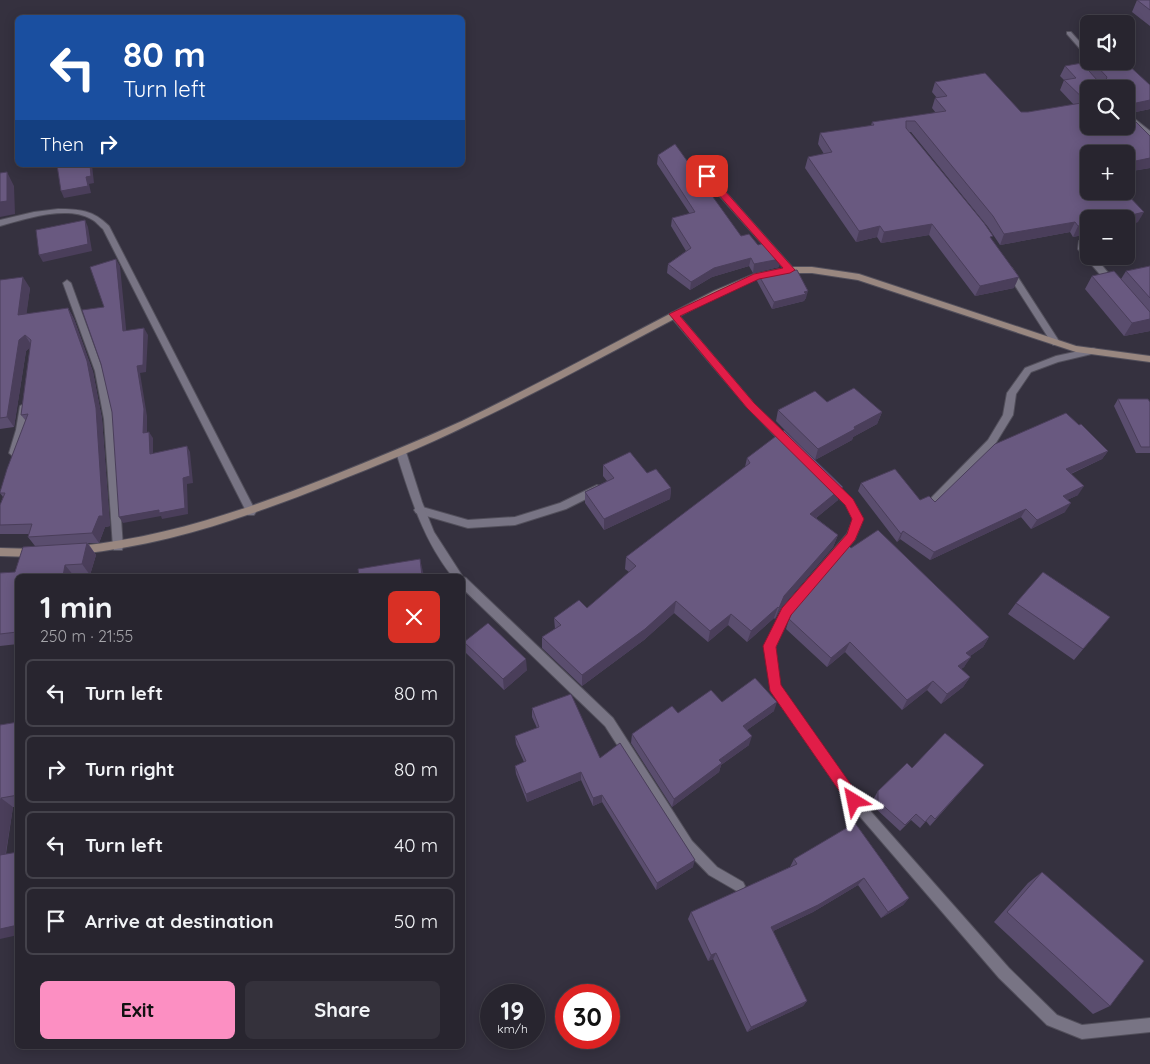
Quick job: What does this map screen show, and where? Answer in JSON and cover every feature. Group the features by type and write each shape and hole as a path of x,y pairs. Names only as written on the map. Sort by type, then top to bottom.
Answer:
{"street":[{"path":"1069,34 1084,50 1085,60 1082,71 1088,80"},
{"path":"1135,122 1150,135"},
{"path":"695,163 790,270"},
{"path":"0,223 19,217 70,211 93,216 106,228 251,512"},
{"path":"1004,262 1056,343"},
{"path":"1097,265 1120,291"},
{"path":"73,551 118,547 174,535 251,512 401,452 549,381 674,314 757,276 790,270 812,270 859,277 1056,343 1093,351 1150,359"},
{"path":"67,283 99,371 109,419 118,547"},
{"path":"674,314 750,406 793,448"},
{"path":"935,500 991,443 1008,416 1012,393 1028,370 1056,359 1093,351"},
{"path":"11,465 21,430 27,391"},
{"path":"401,452 419,510 435,547 456,574"},
{"path":"821,475 849,502 858,519 851,536 786,612 770,646 775,687 854,801 1004,974 1052,1020 1082,1032 1150,1025"},
{"path":"419,510 468,524 516,521 563,506 602,487"},
{"path":"0,552 46,553"},
{"path":"465,584 608,722 688,844 713,871 739,886"}],"building":[{"path":"1137,0 1150,0 1150,10"},
{"path":"1080,63 1080,70 1088,70 1097,80 1080,80 1080,95 1064,80 1076,78 1065,66"},
{"path":"1100,70 1134,70 1150,85 1150,100 1135,102 1135,80 1106,80 1107,77"},
{"path":"985,73 1021,112 1080,103 1080,135 1135,135 1135,121 1150,136 1150,158 1135,161 1135,145 1080,145 1080,200 1133,200 1144,212 1135,214 1135,210 1080,210 1080,226 1075,222 1004,234 993,216 915,121 906,121 906,128 984,223 993,236 990,237 1019,277 980,286 932,224 884,232 880,226 859,231 808,157 832,152 820,133 874,125 872,122 946,111 935,98 947,96 935,82"},
{"path":"675,144 741,236 749,234 758,245 767,242 780,259 754,264 751,258 714,268 691,282 668,264 691,248 672,218 695,212 658,155"},
{"path":"57,167 90,167 91,176 86,177 88,186 61,191"},
{"path":"7,172 7,201 0,202 0,173"},
{"path":"85,220 88,244 39,255 36,230"},
{"path":"116,259 123,331 144,328 143,365 137,366 144,409 143,433 149,432 150,454 187,446 190,476 183,478 185,508 159,513 159,510 119,517 112,412 101,364 82,310 104,307 90,267"},
{"path":"1150,266 1150,298 1126,271"},
{"path":"787,269 789,271 797,270 808,291 804,292 806,294 774,302 758,274"},
{"path":"1114,271 1150,312 1150,319 1132,323 1092,276"},
{"path":"23,277 18,315 68,308 87,361 96,408 103,516 99,516 92,533 28,537 32,524 0,525 0,505 5,493 0,492 28,414 21,415 31,340 25,335 19,340 7,417 0,418 0,280"},
{"path":"854,388 882,412 818,449 778,410 815,391 827,402"},
{"path":"1118,399 1148,399 1150,402 1150,447 1141,447"},
{"path":"1066,413 1079,425 1081,424 1108,451 1066,469 1084,486 1063,496 1071,503 1037,520 1026,509 934,552 903,531 901,534 861,483 895,469 920,500 929,496 935,502 995,444"},
{"path":"784,430 843,487 810,514 838,535 784,596 779,608 751,631 731,614 710,631 676,601 645,629 582,675 542,637 561,625 554,618 579,600 587,608 636,566 626,557 750,463 747,458"},
{"path":"630,452 647,473 656,469 671,488 604,519 585,492 614,478 603,465"},
{"path":"878,530 989,637 966,653 971,657 958,666 970,677 947,694 933,681 907,700 850,642 831,658 789,619 795,606 848,545 851,548"},
{"path":"87,543 82,564 65,565 63,574 15,574 15,632 0,634 0,573 15,572 23,547"},
{"path":"420,559 422,574 359,574 358,569"},
{"path":"1043,572 1110,617 1083,649 1016,603"},
{"path":"488,623 526,659 503,679 465,641"},
{"path":"755,678 777,702 743,726 752,736 719,760 722,763 674,799 632,734 672,706 678,713 711,690 722,702"},
{"path":"571,694 600,758 620,743 695,860 657,883 602,795 593,798 581,772 526,794 515,766 526,761 515,736 539,727 532,708"},
{"path":"15,722 15,796 1,798 0,803 0,725"},
{"path":"945,733 984,765 935,819 931,815 925,822 916,814 905,825 878,801 878,791 907,763 912,768"},
{"path":"855,823 909,898 888,912 864,878 818,905 771,927 807,1001 751,1027 716,953 711,955 691,912 797,864 794,859"},
{"path":"15,852 15,926 0,929 0,855"},
{"path":"1042,872 1144,961 1110,1006 1007,912"}],"route":[{"path":"707,176 790,270 757,276 674,314 750,406 849,502 858,519 851,536 786,612 770,646 775,687 854,801"}]}
